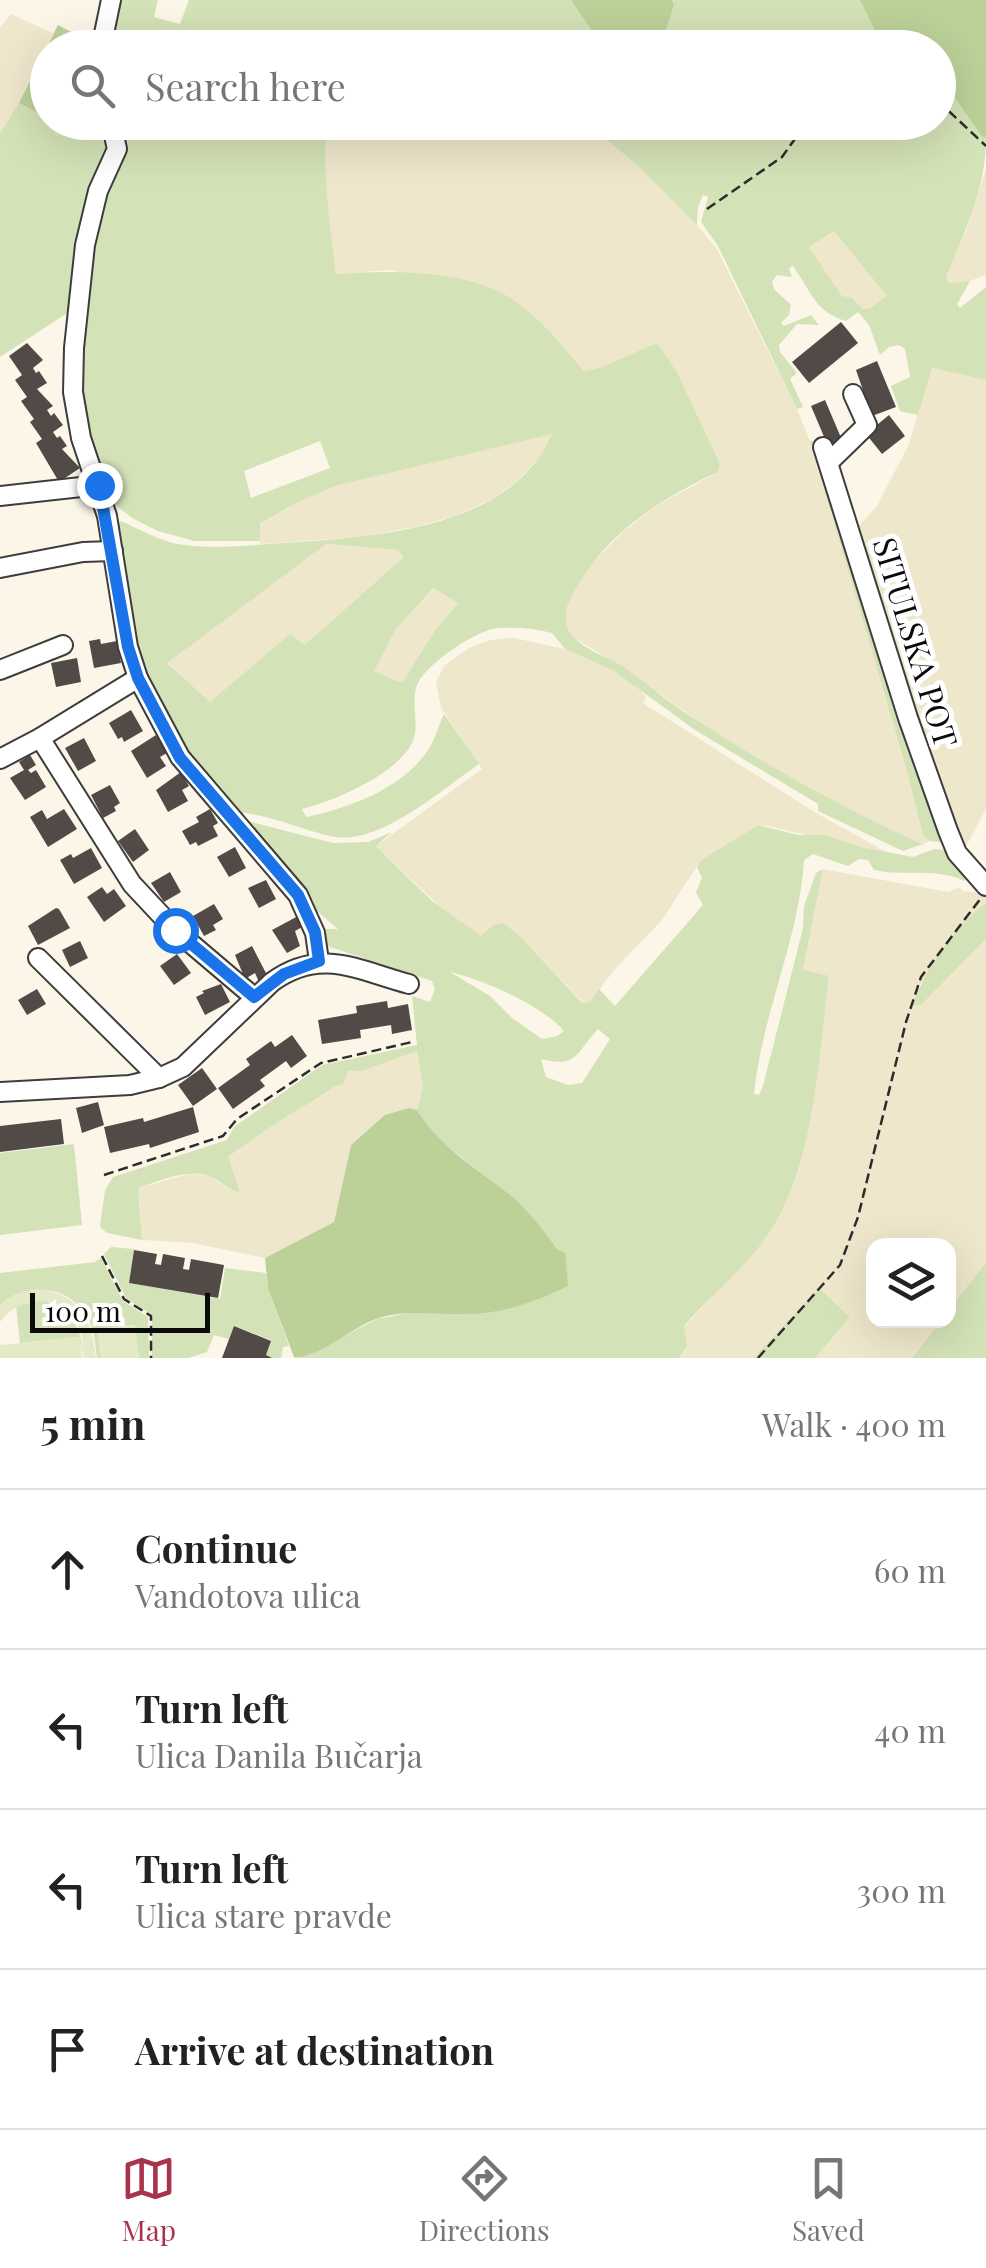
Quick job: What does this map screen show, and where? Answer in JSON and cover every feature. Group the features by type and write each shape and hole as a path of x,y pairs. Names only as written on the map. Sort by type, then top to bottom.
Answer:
{"street":[{"path":"105,30 111,0"},
{"path":"116,140 116,157 91,213 76,320 73,392 81,438 99,485 128,647 138,678 180,758 298,895 315,932 319,961"},
{"name":"SITULSKA POT","path":"853,394 867,426 826,454 908,718 957,853 986,886"},
{"path":"0,496 99,485"},
{"path":"0,568 113,550"},
{"path":"0,670 63,645"},
{"path":"0,758 138,678"},
{"path":"40,738 132,884 175,930 254,997"},
{"path":"38,958 159,1078"},
{"path":"0,1092 130,1086 159,1078 183,1068 254,997 284,974 319,961 409,984"}],"path":[{"path":"956,118 986,146"},
{"path":"707,209 782,157 794,140"},
{"path":"758,1358 840,1266 858,1217 897,1055 921,977 980,900 986,886"},
{"path":"104,1175 223,1136 237,1120 320,1063 412,1042"},
{"path":"102,1256 124,1299 151,1316 150,1358"}],"shaded area":[{"path":"11,14 46,30 30,30 30,80 0,133 0,28"},
{"path":"325,140 606,140 686,212 717,249 810,441 923,834 930,841 923,844 817,795 574,638 565,615 568,602 589,566 656,506 718,472 720,464 678,374 602,367 584,371 556,338 392,270 336,274 323,169"},
{"path":"986,168 986,275 949,283 946,277 968,226"},
{"path":"834,231 888,297 871,308 863,309 851,297 842,296 808,246"},
{"path":"931,368 986,380 986,809 963,852 856,529 877,506 909,444"},
{"path":"553,433 543,454 515,483 455,516 360,537 260,544 260,525 335,486"},
{"path":"326,544 398,550 405,557 305,646 290,634 210,703 167,662"},
{"path":"435,588 458,603 402,683 373,671 396,629"},
{"path":"514,638 565,649 614,671 637,686 646,697 643,703 816,813 890,854 763,825 751,829 701,860 662,920 590,1002 583,1003 520,936 493,925 481,937 455,921 376,846 482,769 441,708 436,682 445,665 469,648 490,640"},
{"path":"823,869 948,892 959,887 986,894 986,903 961,927 919,986 921,1005 986,939 986,1262 956,1301 956,1238 866,1238 866,1328 936,1328 912,1358 815,1358 850,1317 819,1288 753,1358 679,1358 684,1352 684,1327 766,1238 790,1190 807,1127 829,977 803,971"},
{"path":"417,1051 423,1087 417,1110 409,1108 385,1116 351,1145 334,1222 265,1258 193,1243 142,1240 138,1188 192,1173 211,1177 240,1192 227,1158 288,1114 322,1096 348,1071 362,1071"}],"green space":[{"path":"114,0 158,0 154,17 180,24 189,0 571,0 596,30 108,30"},
{"path":"571,0 672,0 674,5 666,30 592,30"},
{"path":"672,0 860,0 875,30 665,30 674,5"},
{"path":"860,0 986,0 986,138 956,100 956,30 875,30"},
{"path":"30,81 30,109 19,103"},
{"path":"956,100 986,138 985,156 978,192 946,277 949,283 970,281 957,304 960,308 986,287 986,380 932,368 918,415 900,411 891,386 910,377 905,349 899,345 889,347 880,355 869,325 858,312 846,321 827,312 793,266 789,268 792,277 777,275 772,282 791,305 789,315 781,323 784,326 811,315 819,325 797,324 779,345 797,373 790,379 803,407 797,409 718,246 701,222 708,197 703,195 698,207 697,225 606,140 956,140","holes":["834,231 887,296 863,309 851,297 842,296 809,247"]},
{"path":"19,103 30,109 30,140 113,142 75,308 0,357 0,133"},
{"path":"112,140 326,140 336,274 426,274 472,282 512,299 551,333 584,371 657,343 678,374 720,464 718,472 658,505 605,548 569,602 566,615 573,636 742,749 923,844 903,851 818,811 818,804 695,730 614,671 565,649 552,633 519,628 490,630 442,657 418,683 414,736 404,755 363,785 302,809 306,817 323,813 394,783 422,758 444,714 479,764 408,814 368,833 348,837 234,813 197,773 137,658 115,526 121,521 170,542 204,547 319,541 397,531 473,509 505,491 532,466 552,434 335,486 260,524 260,541 194,541 158,531 132,518 107,498 81,417 83,282","holes":["320,441 330,468 251,498 244,471","326,544 398,550 404,557 305,645 290,634 210,702 167,663","434,588 458,603 434,632 402,683 374,671 396,629"]},
{"path":"812,440 823,463 948,843 930,841 923,835"},
{"path":"239,819 333,843 368,842 392,832 376,846 432,901 481,936 493,925 503,923 582,1003 590,1002 599,989 615,1006 703,905 696,892 702,878 697,867 701,860 758,825 798,835 825,835 860,847 913,857 934,849 946,850 967,878 964,881 942,874 874,870 868,860 859,859 848,866 813,854 804,860 795,919 764,1035 754,1094 759,1095 763,1086 803,928 804,906 816,873 823,869 803,970 829,976 805,1145 783,1208 767,1236 684,1326 687,1346 679,1358 293,1358 312,1353 377,1319 419,1311 463,1314 557,1249 510,1195 433,1135 417,1110 423,1087 417,1051 362,1071 348,1071 343,1084 282,1119 228,1157 240,1192 202,1174 174,1176 138,1188 142,1240 107,1233 100,1227 105,1190 113,1177 227,1140 234,1127 322,1065 417,1045 412,996 430,1002 435,989 432,981 327,946 323,929 338,929 311,906","holes":["450,972 511,995 542,1012 564,1031 542,1039 490,996","598,1029 610,1039 582,1083 568,1085 546,1077 541,1059 569,1060"]},
{"path":"986,903 986,939 921,1005 913,1005 942,949"},
{"path":"409,1108 417,1110 448,1146 517,1201 557,1249 565,1253 568,1286 531,1302 492,1312 390,1315 315,1352 294,1357 268,1289 265,1258 334,1222 351,1145 385,1115"},
{"path":"74,1144 82,1225 0,1235 0,1153"},
{"path":"111,1247 134,1249 129,1283 220,1299 225,1268 266,1273 289,1346 283,1347 281,1358 268,1358 271,1340 234,1326 229,1339 214,1335 207,1352 188,1358 152,1358 152,1315 126,1298 104,1254"},
{"path":"101,1258 123,1301 148,1317 149,1358 139,1358 134,1325 98,1329 101,1358 97,1358 88,1319 71,1299 60,1293 23,1292 0,1305 0,1273 95,1262"},
{"path":"986,1262 986,1358 912,1358 936,1328 956,1328 956,1301"},
{"path":"819,1288 850,1317 815,1358 753,1358"},
{"path":"38,1289 64,1296 81,1311 91,1332 96,1358 84,1358 78,1326 71,1315 52,1302 19,1306 0,1322 0,1305 15,1294"},
{"path":"38,1300 59,1306 73,1319 80,1337 84,1358 79,1337 20,1343 16,1306"},
{"path":"135,1325 139,1358 101,1358 98,1329"},
{"path":"80,1337 82,1358 0,1358 0,1345"}],"building":[{"path":"841,322 858,343 809,383 792,362"},
{"path":"27,343 43,360 33,368 47,383 37,389 53,406 47,410 51,416 54,413 63,425 53,432 57,438 60,436 67,446 62,449 80,468 59,482 36,443 42,439 21,401 27,397 15,380 22,375 9,356"},
{"path":"877,361 896,407 872,416 856,370"},
{"path":"825,400 842,440 828,446 811,406"},
{"path":"889,415 905,436 882,454 866,434"},
{"path":"100,639 101,644 117,641 121,663 94,668 89,641"},
{"path":"77,658 81,682 56,687 51,663"},
{"path":"131,710 143,731 124,742 109,723"},
{"path":"156,735 167,753 160,757 166,766 147,778 131,751"},
{"path":"84,738 96,761 78,771 65,748"},
{"path":"30,755 36,765 28,770 36,770 46,787 25,800 10,778 24,770 19,762"},
{"path":"181,772 189,786 182,790 188,801 168,812 156,790"},
{"path":"110,785 120,803 114,807 116,811 103,818 91,795"},
{"path":"64,809 77,829 48,847 30,817 42,810 47,819"},
{"path":"210,809 218,823 213,826 218,836 198,846 196,842 190,845 182,831 199,822 196,817"},
{"path":"135,829 149,850 133,862 118,841"},
{"path":"235,847 246,868 229,877 217,857"},
{"path":"91,848 102,868 74,884 60,860"},
{"path":"170,872 181,892 164,902 151,883"},
{"path":"266,880 276,899 259,908 248,888"},
{"path":"102,887 107,894 114,889 126,906 104,922 87,897"},
{"path":"214,904 223,919 213,925 216,930 204,936 193,916"},
{"path":"56,908 70,928 38,945 28,926"},
{"path":"300,915 306,925 295,931 300,946 287,953 272,930"},
{"path":"80,941 88,958 70,967 62,950"},
{"path":"252,946 268,977 259,982 255,973 245,979 235,955"},
{"path":"177,954 191,973 174,985 160,966"},
{"path":"221,984 230,1002 205,1015 196,997"},
{"path":"37,989 46,1004 27,1015 18,1000"},
{"path":"387,1001 388,1008 408,1004 412,1030 392,1034 391,1025 360,1030 361,1038 322,1044 318,1020 357,1013 356,1006"},
{"path":"292,1035 307,1056 291,1068 286,1061 260,1080 265,1086 233,1109 218,1088 250,1065 246,1059 271,1041 275,1047"},
{"path":"202,1068 217,1089 193,1106 178,1085"},
{"path":"98,1102 104,1125 82,1133 76,1108"},
{"path":"193,1107 199,1132 150,1148 149,1144 110,1153 104,1127 143,1118 144,1122"},
{"path":"61,1119 64,1144 0,1152 0,1126"},
{"path":"134,1250 157,1254 155,1264 161,1265 163,1254 185,1258 183,1269 189,1270 191,1259 224,1265 218,1298 129,1283"},
{"path":"234,1326 271,1341 266,1355 272,1358 222,1358"}],"route":[{"path":"99,485 128,647 138,678 180,758 298,895 315,932 319,961 284,974 254,997 175,930"}]}
